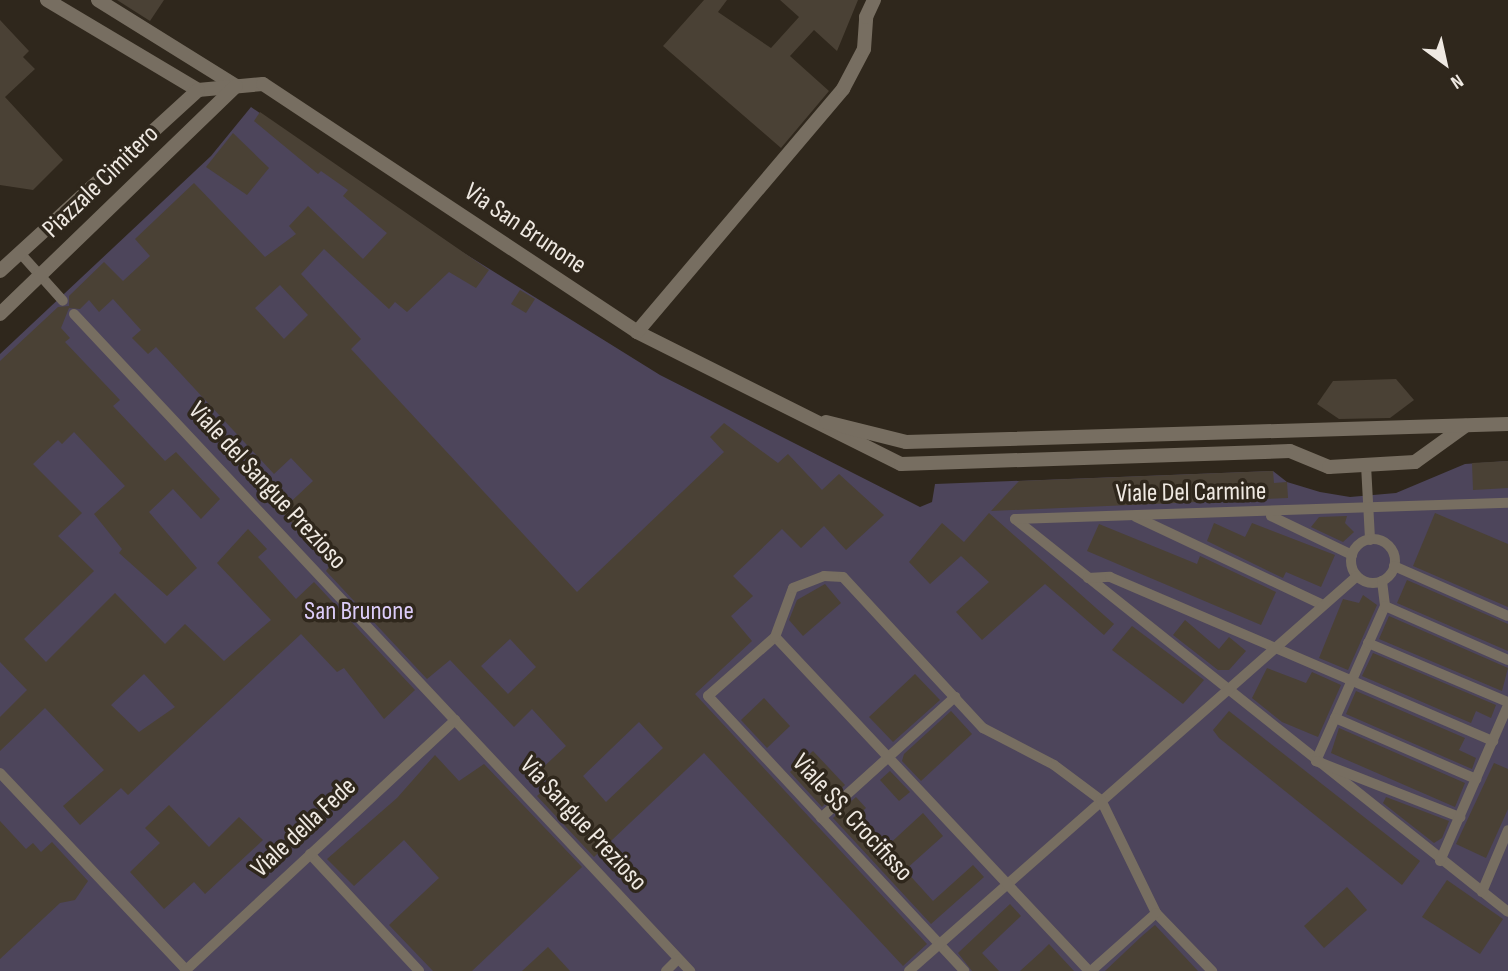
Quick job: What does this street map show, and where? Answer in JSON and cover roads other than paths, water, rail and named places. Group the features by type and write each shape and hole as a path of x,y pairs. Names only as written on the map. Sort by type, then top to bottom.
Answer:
{"street":[{"path":"47,0 198,90"},
{"name":"Via San Brunone","path":"98,0 236,86"},
{"path":"637,332 843,89 864,49 866,16 874,0"},
{"name":"Via San Brunone","path":"198,90 263,85 637,332 793,414"},
{"name":"Piazzale Cimitero","path":"0,314 236,86"},
{"name":"Piazzale Cimitero","path":"0,271 198,90"},
{"path":"793,414 901,464 1290,451 1328,467 1415,462 1465,426"},
{"path":"793,414 906,442 1508,424"}],"lane":[{"path":"20,253 63,302"},
{"name":"Viale del Sangue Prezioso","path":"74,314 455,720"},
{"path":"1366,465 1370,540"},
{"name":"Viale Del Carmine","path":"1088,578 1015,519 1367,511 1508,503"},
{"path":"1268,514 1352,555"},
{"path":"1133,516 1323,605"},
{"path":"1352,555 1370,540"},
{"path":"1370,540 1389,547 1394,566"},
{"path":"1352,555 1357,576"},
{"path":"1315,761 1385,606 1382,581 1394,566"},
{"path":"1394,566 1508,615"},
{"path":"1156,913 1090,971 775,636 793,588 824,576 843,576 984,729 1054,765 1101,800 1156,913 1212,971"},
{"path":"909,971 1005,882 1357,576"},
{"path":"1357,576 1382,581"},
{"path":"1088,578 1110,577 1493,741"},
{"path":"1088,578 1440,861 1508,912"},
{"path":"1385,606 1508,660"},
{"name":"Viale SS. Crocifisso","path":"775,636 708,696 964,971"},
{"path":"1368,643 1508,704 1440,861"},
{"path":"821,818 955,697"},
{"path":"1335,718 1476,779"},
{"name":"Viale della Fede","path":"186,971 455,720"},
{"name":"Via Sangue Prezioso","path":"455,720 690,971"},
{"path":"1315,761 1460,817"},
{"path":"0,773 186,971"},
{"path":"1482,892 1508,830"},
{"path":"310,854 419,971"},
{"path":"666,971 678,959"}],"park label":[{"name":"San Brunone","path":"359,612"}]}
